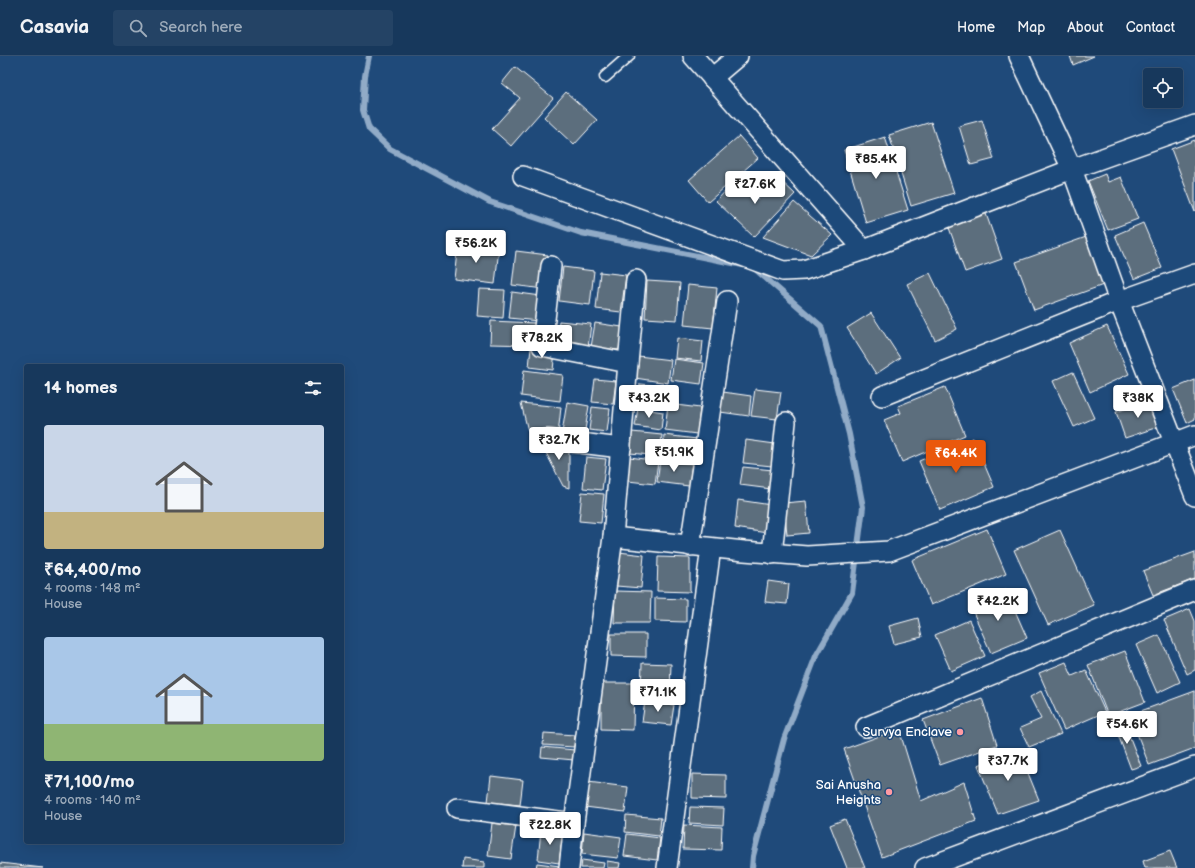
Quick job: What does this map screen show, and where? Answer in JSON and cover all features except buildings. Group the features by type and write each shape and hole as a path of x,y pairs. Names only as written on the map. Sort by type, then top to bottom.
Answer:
{"street":[{"path":"693,56 864,250"},
{"path":"712,78 738,56"},
{"path":"1019,56 1072,169 1119,301 1195,496"},
{"path":"523,176 783,271 804,270 864,250 1072,169 1195,125"},
{"path":"551,266 542,346 628,363"},
{"path":"882,396 1119,301 1195,274"},
{"path":"569,868 613,537 636,280"},
{"path":"690,546 727,301"},
{"path":"772,554 786,422"},
{"path":"613,537 690,546 807,556 889,551 1195,434"},
{"path":"547,439 621,448"},
{"path":"667,868 711,548"},
{"path":"866,727 1195,590"},
{"path":"925,868 1195,767"},
{"path":"457,808 574,822"}],"lane":[{"path":"605,77 629,56"}],"waterway":[{"path":"369,56 365,76 363,110 369,129 390,149 490,202 581,233 743,265"},
{"path":"752,868 753,856 784,739 816,656 852,593 863,507 849,434 821,326 754,268"}],"place":[{"name":"Survya Enclave","path":"960,732"},
{"name":"Sai Anusha Heights","path":"889,792"}]}
